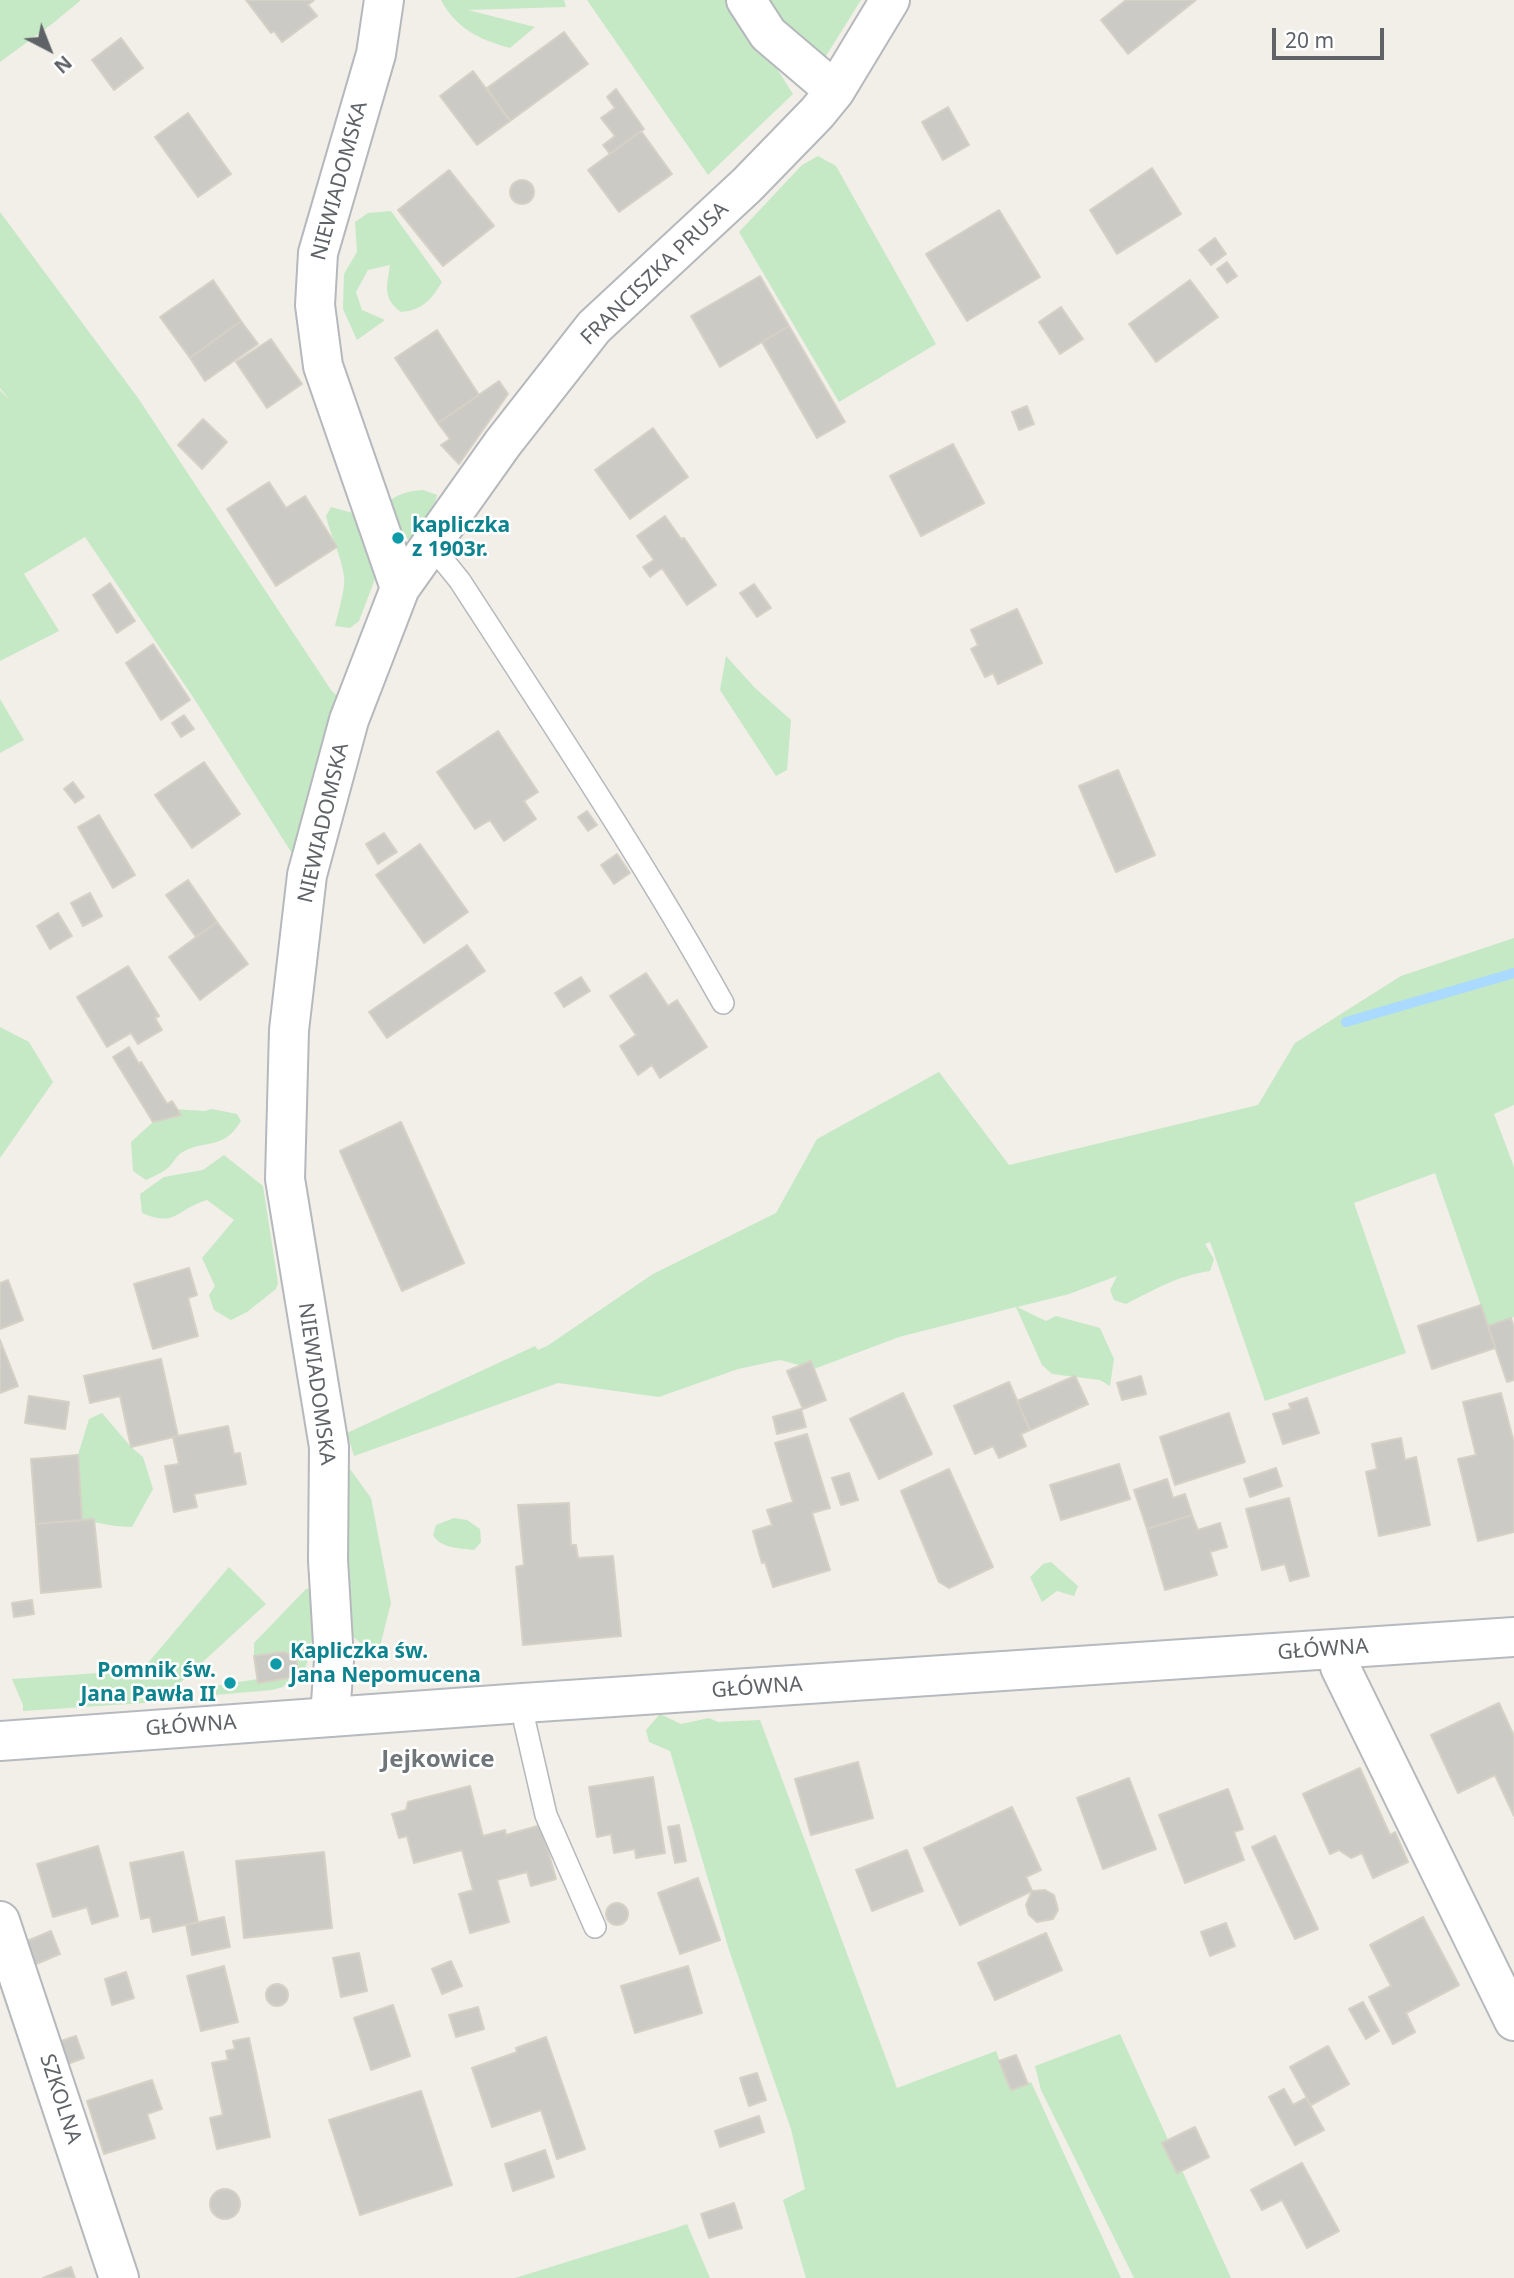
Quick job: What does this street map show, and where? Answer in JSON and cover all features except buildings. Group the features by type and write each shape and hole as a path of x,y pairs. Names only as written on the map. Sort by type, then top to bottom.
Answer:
{"street":[{"name":"NIEWIADOMSKA","path":"330,1717 334,1660 328,1560 329,1447 285,1179 289,1030 307,875 349,720 400,588 323,366 314,305 318,253 376,54 384,0"},
{"path":"746,0 768,34 835,91"},
{"name":"FRANCISZKA PRUSA","path":"400,588 503,443 594,327 793,139 835,91 890,0"},
{"name":"GŁÓWNA","path":"0,1741 1514,1637"},
{"path":"1337,1649 1340,1667 1514,2021"},
{"name":"SZKOLNA","path":"0,1921 119,2278"}],"lane":[{"path":"431,545 460,581 641,863 676,918 723,1003"},
{"path":"523,1703 525,1724 546,1815 595,1927"}],"green space":[{"path":"0,0 81,0 0,62"},
{"path":"441,0 564,0 566,7 468,10 535,27 510,48 470,32 454,19"},
{"path":"587,0 733,0 793,94 708,175"},
{"path":"763,0 861,0 821,64"},
{"path":"818,156 836,166 936,344 839,402 739,232 802,165"},
{"path":"391,211 442,282 426,303 401,312 388,297 390,265 368,270 356,292 362,310 385,320 357,340 343,309 344,274 357,252 355,222 368,213"},
{"path":"0,212 138,398 331,690 340,699 293,855 193,697 85,537 24,574 59,631 0,661 0,390 11,402 0,388"},
{"path":"423,490 437,495 433,511 410,541 390,521 383,509 400,495"},
{"path":"331,507 357,514 378,571 359,621 350,628 335,626 344,576 326,516"},
{"path":"726,656 755,688 791,720 787,770 776,776 720,690"},
{"path":"0,699 24,740 0,753"},
{"path":"1514,938 1514,1105 1494,1114 1514,1167 1514,1317 1488,1326 1435,1173 1354,1203 1406,1353 1265,1401 1210,1242 1205,1244 1214,1259 1210,1271 1177,1280 1126,1304 1114,1300 1110,1290 1117,1276 1069,1294 1017,1307 1046,1321 1056,1316 1100,1328 1114,1359 1110,1386 1100,1380 1052,1374 1042,1365 1016,1307 899,1337 814,1369 780,1360 738,1369 659,1397 558,1383 354,1456 347,1433 535,1346 538,1350 547,1346 653,1274 776,1213 817,1139 939,1072 1009,1165 1258,1105 1295,1043 1401,976"},
{"path":"0,1027 29,1042 53,1082 0,1158"},
{"path":"173,1109 212,1109 237,1114 241,1121 227,1137 181,1153 168,1168 146,1180 133,1171 131,1142 153,1122"},
{"path":"224,1155 263,1186 278,1283 276,1289 247,1312 231,1320 214,1310 209,1295 215,1286 202,1258 234,1220 207,1200 170,1218 154,1217 142,1213 140,1194 164,1177 203,1170"},
{"path":"102,1413 143,1457 153,1489 132,1527 82,1520 78,1455 89,1419"},
{"path":"350,1469 371,1498 391,1603 377,1658 346,1630 338,1501"},
{"path":"454,1518 467,1520 480,1529 481,1542 474,1550 457,1548 436,1540 433,1535 436,1525"},
{"path":"1051,1562 1078,1586 1074,1596 1057,1591 1042,1602 1030,1577 1043,1564"},
{"path":"229,1567 266,1604 159,1702 23,1711 12,1679 142,1670"},
{"path":"316,1588 311,1652 305,1668 298,1670 296,1658 284,1652 254,1656 254,1643 306,1589"},
{"path":"288,1678 283,1687 272,1690 203,1696 214,1686 258,1679 259,1683"},
{"path":"660,1714 681,1724 709,1718 718,1722 760,1720 897,2088 996,2051 1011,2090 1031,2082 1121,2278 806,2278 783,2200 805,2189 791,2129 729,1950 670,1751 649,1742 646,1730"},
{"path":"1120,2034 1231,2278 1134,2278 1041,2090 1035,2066"},
{"path":"687,2224 710,2278 515,2278 667,2231"}],"waterway":[{"path":"1346,1022 1514,973"}],"place":[{"name":"kapliczka z 1903r.","path":"398,538"},
{"name":"Kapliczka św. Jana Nepomucena","path":"276,1664"},
{"name":"Pomnik św. Jana Pawła II","path":"230,1683"}],"district":[{"name":"Jejkowice","path":"438,1760"}]}
